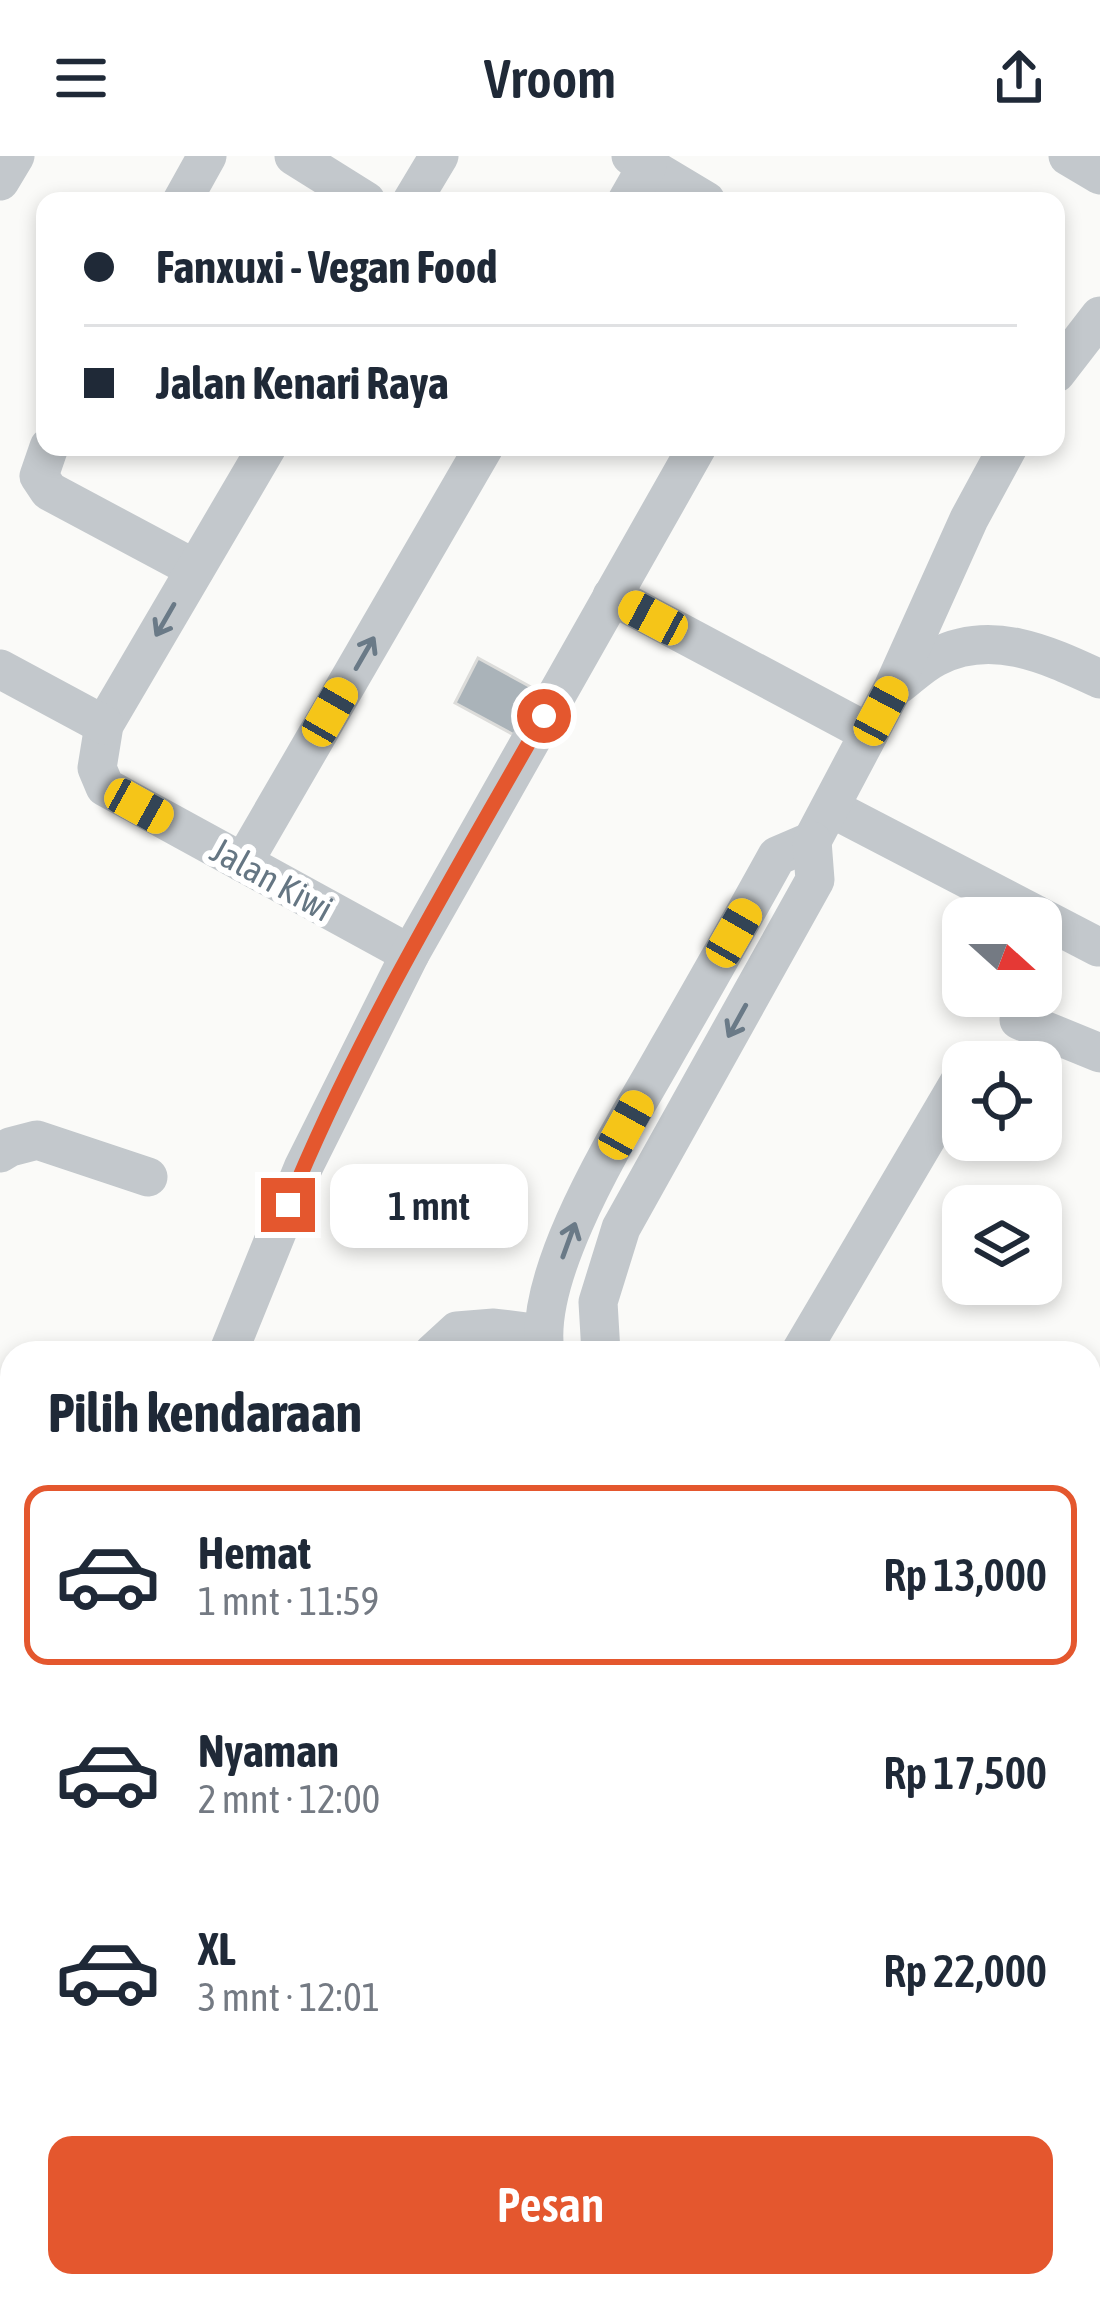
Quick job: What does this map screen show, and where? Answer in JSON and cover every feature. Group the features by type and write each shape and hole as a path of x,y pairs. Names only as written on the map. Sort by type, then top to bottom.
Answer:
{"street":[{"path":"0,181 15,156"},
{"path":"187,192 207,156"},
{"path":"294,156 352,192"},
{"path":"417,192 439,156"},
{"path":"1068,156 1100,175"},
{"path":"630,192 639,161 691,192"},
{"path":"1065,361 1100,316"},
{"path":"46,456 39,476 49,490 195,569"},
{"path":"0,669 104,725 262,456"},
{"path":"243,863 479,456"},
{"path":"233,1341 303,1168 410,954 692,456"},
{"path":"600,1341 598,1302 620,1228 815,880 822,824 893,688 969,519 1003,456"},
{"path":"612,596 869,734"},
{"path":"893,688 937,656 983,642 1049,656 1100,679"},
{"name":"Jalan Kiwi","path":"104,725 97,768 105,788 410,954"},
{"path":"822,824 1098,947"},
{"path":"544,1341 553,1284 582,1202 777,856 822,824"},
{"path":"1019,1020 1100,1053"},
{"path":"807,1341 942,1112"},
{"path":"0,1153 37,1140 148,1177"},
{"path":"446,1341 457,1331 494,1328 535,1341"}],"building":[{"path":"478,658 540,692 516,736 455,703"}],"route":[{"path":"288,1205 410,954 544,716"}]}
